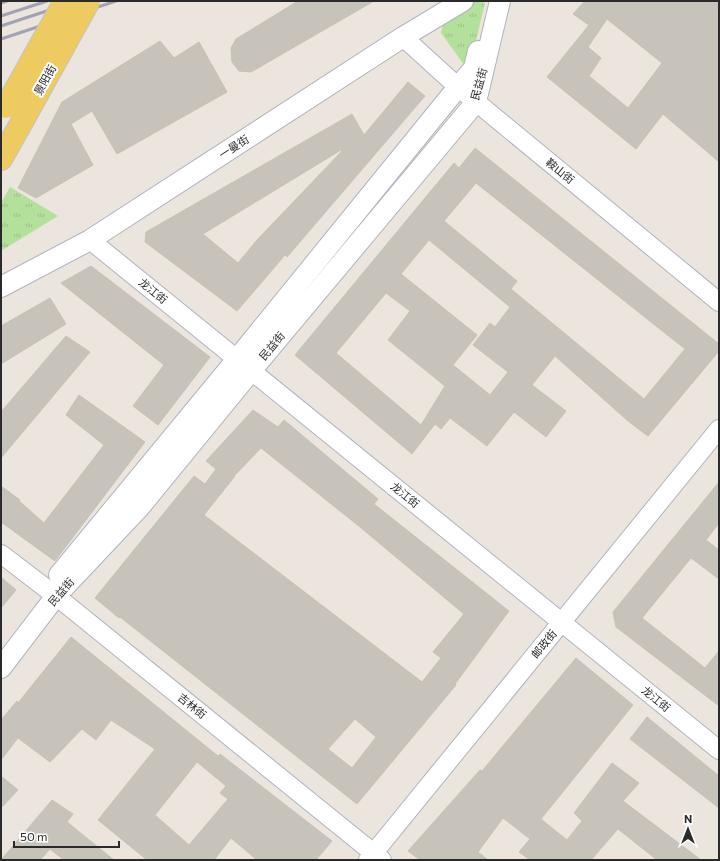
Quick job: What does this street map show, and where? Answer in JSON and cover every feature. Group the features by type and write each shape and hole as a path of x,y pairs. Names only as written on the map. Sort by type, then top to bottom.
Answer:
{"main road":[{"name":"景阳街","path":"1,159 10,115 66,1"},
{"name":"景阳街","path":"10,115 89,1"},
{"name":"一曼街","path":"1,287 90,240 403,37 463,1"},
{"name":"民益街","path":"244,365 474,68 491,1"},
{"name":"民益街","path":"1,646 51,593 244,365 476,102 500,1"},
{"name":"民益街","path":"1,668 51,593"}],"street":[{"name":"鞍山街","path":"403,37 458,87 719,302"},
{"name":"龙江街","path":"90,240 719,750"},
{"name":"邮政街","path":"375,858 719,429"},
{"name":"吉林街","path":"1,554 51,593 375,858"}],"green space":[{"path":"476,1 485,3 470,66 465,66 441,33 443,24 447,19"},
{"path":"10,187 58,216 1,251 1,203"}],"building":[{"path":"298,1 374,1 251,72 239,71 232,62 231,48 236,39"},
{"path":"585,1 719,1 719,162 663,114 636,149 547,77 589,25 573,14","holes":["607,19 662,63 628,108 589,76 601,58 588,47"]},
{"path":"160,41 174,58 199,42 227,92 117,154 92,111 71,124 93,165 36,198 18,188 62,102"},
{"path":"408,82 425,96 287,257 285,255 237,311 145,242 146,232 352,114 364,135","holes":["341,150 342,151 257,240 238,263 203,234"]},
{"path":"475,148 719,344 719,351 648,436 628,421 555,356 532,385 566,411 546,437 514,412 487,446 450,418 441,429 435,424 412,454 295,355 454,163 459,168","holes":["476,183 685,349 644,399 511,289 517,281 444,221","429,240 510,307 495,327 490,323 473,345 508,372 490,395 453,365 477,335 401,274","386,293 410,311 388,340 445,386 421,425 336,353"]},
{"path":"91,266 210,357 158,425 133,406 164,365 61,283"},
{"path":"50,298 66,324 1,364 1,326"},
{"path":"66,336 90,352 1,458 1,412"},
{"path":"79,395 145,442 55,561 1,522 1,486 20,500 19,501 44,523 104,445 66,415"},
{"path":"253,410 278,427 284,420 378,499 374,504 509,611 455,684 456,685 357,804 95,598 194,476 205,484 216,469 206,461","holes":["261,448 360,527 464,614 433,652 441,658 422,682 204,515 234,476","355,719 376,737 352,768 328,749"]},
{"path":"719,482 719,523 706,540 719,550 719,579 691,558 642,618 705,668 719,651 719,706 616,627 613,612"},
{"path":"1,577 16,590 1,608"},
{"path":"71,637 218,756 220,754 332,841 316,860 257,860 231,838 214,860 147,860 98,820 155,749 111,720 96,740 82,729 50,762 18,738 1,760 1,720 17,701 18,703","holes":["197,762 226,786 220,793 228,799 189,845 155,815"]},
{"path":"576,658 633,705 541,819 567,840 582,821 574,813 612,763 639,783 623,801 701,860 657,860 618,829 591,860 530,860 519,852 530,839 503,818 478,852 488,860 420,860 408,851 480,770 482,771"},
{"path":"647,717 719,776 719,808 630,739"},
{"path":"1,776 18,790 1,808"},
{"path":"52,800 73,814 67,822 114,860 64,860 50,849 40,860 1,860"}],"railway":[{"path":"1,3 7,1"},
{"path":"1,16 47,1"},
{"path":"1,26 77,1"},
{"path":"1,39 116,1"}]}
